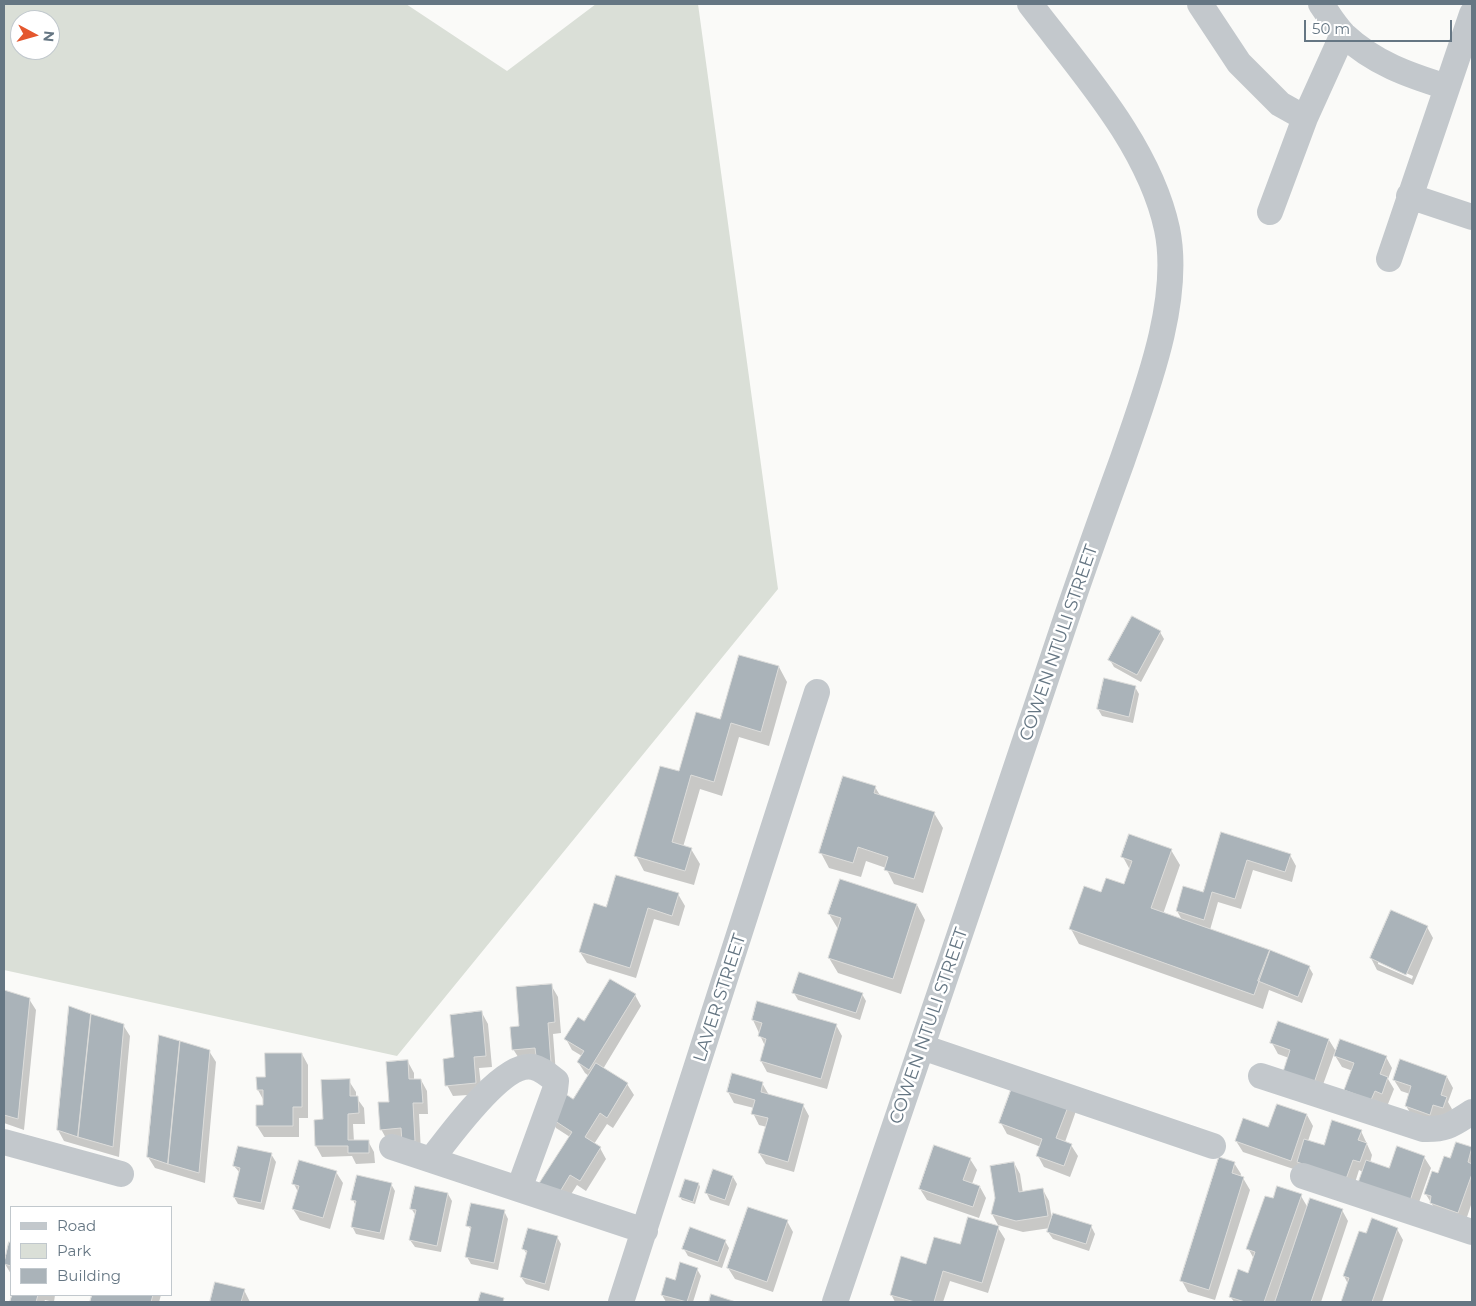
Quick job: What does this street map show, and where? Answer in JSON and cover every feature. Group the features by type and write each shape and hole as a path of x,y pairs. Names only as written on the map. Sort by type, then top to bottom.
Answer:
{"street":[{"name":"COWEN NTULI STREET","path":"835,1302 1070,608 1150,381 1163,327 1170,285 1168,232 1155,190 1137,150 1030,4"},
{"path":"1200,4 1239,63 1280,104 1305,118"},
{"path":"1321,4 1342,34 1372,58 1399,72 1447,87"},
{"path":"1389,259 1472,14"},
{"path":"1270,212 1305,118 1342,34"},
{"path":"1410,196 1472,217"},
{"name":"LAVER STREET","path":"621,1302 818,692"},
{"path":"922,1047 1213,1146"},
{"path":"431,1160 483,1095 521,1068 533,1067 556,1081 555,1090 518,1189"},
{"path":"1261,1076 1423,1129 1440,1130 1451,1126 1472,1112"},
{"path":"4,1142 121,1174"},
{"path":"392,1146 645,1231"},
{"path":"1303,1176 1472,1232"}],"green space":[{"path":"4,4 406,4 507,71 596,4 698,4 778,589 397,1056 4,970"}],"building":[{"path":"1132,616 1161,631 1137,675 1108,660"},
{"path":"739,655 779,666 761,732 731,723 714,782 691,775 672,842 692,848 685,871 634,856 660,766 679,771 696,712 720,719"},
{"path":"1104,678 1136,686 1129,717 1097,709"},
{"path":"843,776 876,786 874,793 935,812 914,879 884,870 888,857 858,847 853,863 819,853"},
{"path":"1221,832 1291,854 1285,872 1247,860 1235,899 1212,892 1204,920 1176,911 1183,886 1203,892"},
{"path":"1129,834 1172,849 1151,908 1270,950 1254,995 1069,929 1084,886 1101,892 1106,878 1124,884 1132,861 1121,857"},
{"path":"616,875 679,893 672,916 648,908 630,968 579,952 594,903 606,907"},
{"path":"840,879 917,904 893,979 828,958 841,918 828,914"},
{"path":"1391,910 1428,926 1406,975 1370,958"},
{"path":"1270,950 1310,966 1298,997 1258,981"},
{"path":"799,972 863,993 856,1013 792,993"},
{"path":"610,979 636,994 589,1070 577,1062 584,1051 564,1039 578,1017 584,1021"},
{"path":"552,984 555,1022 548,1023 551,1063 537,1064 535,1048 512,1050 510,1027 519,1026 516,987"},
{"path":"4,990 30,998 18,1119 4,1115"},
{"path":"757,1001 837,1024 821,1079 760,1061 766,1039 758,1036 762,1023 752,1020"},
{"path":"69,1006 91,1014 78,1137 57,1130"},
{"path":"482,1011 486,1056 474,1057 476,1083 445,1086 443,1059 454,1057 450,1015"},
{"path":"91,1014 124,1024 113,1147 78,1137"},
{"path":"1278,1021 1329,1039 1314,1083 1283,1072 1290,1050 1270,1043"},
{"path":"159,1035 180,1041 168,1164 147,1157"},
{"path":"1340,1039 1387,1056 1380,1074 1388,1077 1382,1094 1375,1091 1371,1100 1344,1090 1354,1063 1334,1056"},
{"path":"180,1041 210,1050 199,1173 168,1164"},
{"path":"265,1053 302,1053 302,1107 293,1107 293,1126 256,1126 256,1105 263,1105 263,1090 257,1090 256,1077 265,1077"},
{"path":"1400,1059 1447,1076 1441,1095 1447,1097 1443,1108 1433,1105 1430,1115 1405,1106 1411,1086 1393,1080"},
{"path":"408,1060 409,1079 421,1079 423,1103 413,1103 415,1141 402,1142 401,1128 380,1130 378,1102 389,1102 386,1062"},
{"path":"596,1063 628,1083 607,1118 600,1113 585,1137 601,1147 580,1181 570,1175 555,1200 536,1188 572,1132 549,1117 564,1093 573,1099"},
{"path":"732,1073 763,1082 761,1092 804,1104 788,1162 758,1153 768,1118 751,1114 755,1100 727,1092"},
{"path":"350,1079 350,1096 358,1096 359,1113 348,1114 348,1140 369,1140 369,1153 348,1153 348,1146 315,1146 314,1120 323,1119 321,1080"},
{"path":"1015,1079 1071,1099 1056,1138 1072,1144 1064,1166 1036,1156 1042,1139 999,1123"},
{"path":"1277,1104 1307,1114 1291,1161 1235,1141 1243,1118 1268,1127"},
{"path":"1332,1120 1362,1130 1358,1140 1367,1143 1360,1162 1353,1160 1346,1179 1297,1162 1304,1139 1324,1145"},
{"path":"1456,1142 1472,1147 1468,1162 1472,1164 1472,1174 1458,1213 1430,1203 1431,1196 1424,1194 1432,1171 1438,1173 1444,1156 1450,1158"},
{"path":"934,1145 971,1158 963,1180 980,1186 973,1207 919,1189"},
{"path":"238,1146 272,1153 261,1203 233,1197 240,1168 233,1166"},
{"path":"1397,1146 1425,1156 1410,1201 1358,1183 1366,1160 1389,1168"},
{"path":"1219,1157 1235,1162 1232,1173 1244,1177 1209,1290 1180,1281"},
{"path":"299,1160 337,1171 323,1218 292,1209 299,1186 292,1184"},
{"path":"1014,1162 1019,1192 1043,1188 1048,1216 1016,1221 991,1214 995,1198 990,1166"},
{"path":"713,1169 733,1176 725,1200 705,1193"},
{"path":"357,1175 392,1183 380,1233 351,1227 356,1201 351,1200"},
{"path":"685,1179 699,1183 693,1202 679,1197"},
{"path":"415,1186 448,1193 437,1246 409,1240 416,1210 410,1209"},
{"path":"1277,1186 1302,1194 1264,1302 1245,1302 1229,1297 1238,1269 1248,1273 1255,1252 1246,1249 1265,1196 1273,1198"},
{"path":"1310,1198 1343,1209 1311,1302 1275,1302"},
{"path":"471,1203 505,1210 494,1263 465,1257 471,1227 466,1226"},
{"path":"748,1207 788,1220 767,1282 727,1268"},
{"path":"1053,1213 1092,1225 1086,1244 1047,1232"},
{"path":"968,1217 999,1226 982,1283 943,1271 934,1302 915,1302 890,1295 901,1256 926,1264 934,1237 960,1244"},
{"path":"1372,1218 1398,1228 1372,1302 1341,1302 1349,1278 1343,1276 1359,1231 1366,1233"},
{"path":"690,1227 726,1240 718,1262 682,1249"},
{"path":"528,1228 558,1236 545,1284 520,1277 527,1251 522,1249"},
{"path":"9,1242 10,1266 4,1264"},
{"path":"680,1262 698,1268 687,1302 661,1295 666,1277 675,1280"},
{"path":"215,1282 245,1289 241,1302 210,1302"},
{"path":"481,1292 504,1298 503,1302 478,1302"},
{"path":"711,1294 736,1302 709,1302"},
{"path":"12,1296 38,1296 36,1302 10,1302"},
{"path":"92,1296 153,1296 151,1302 90,1302"}]}
